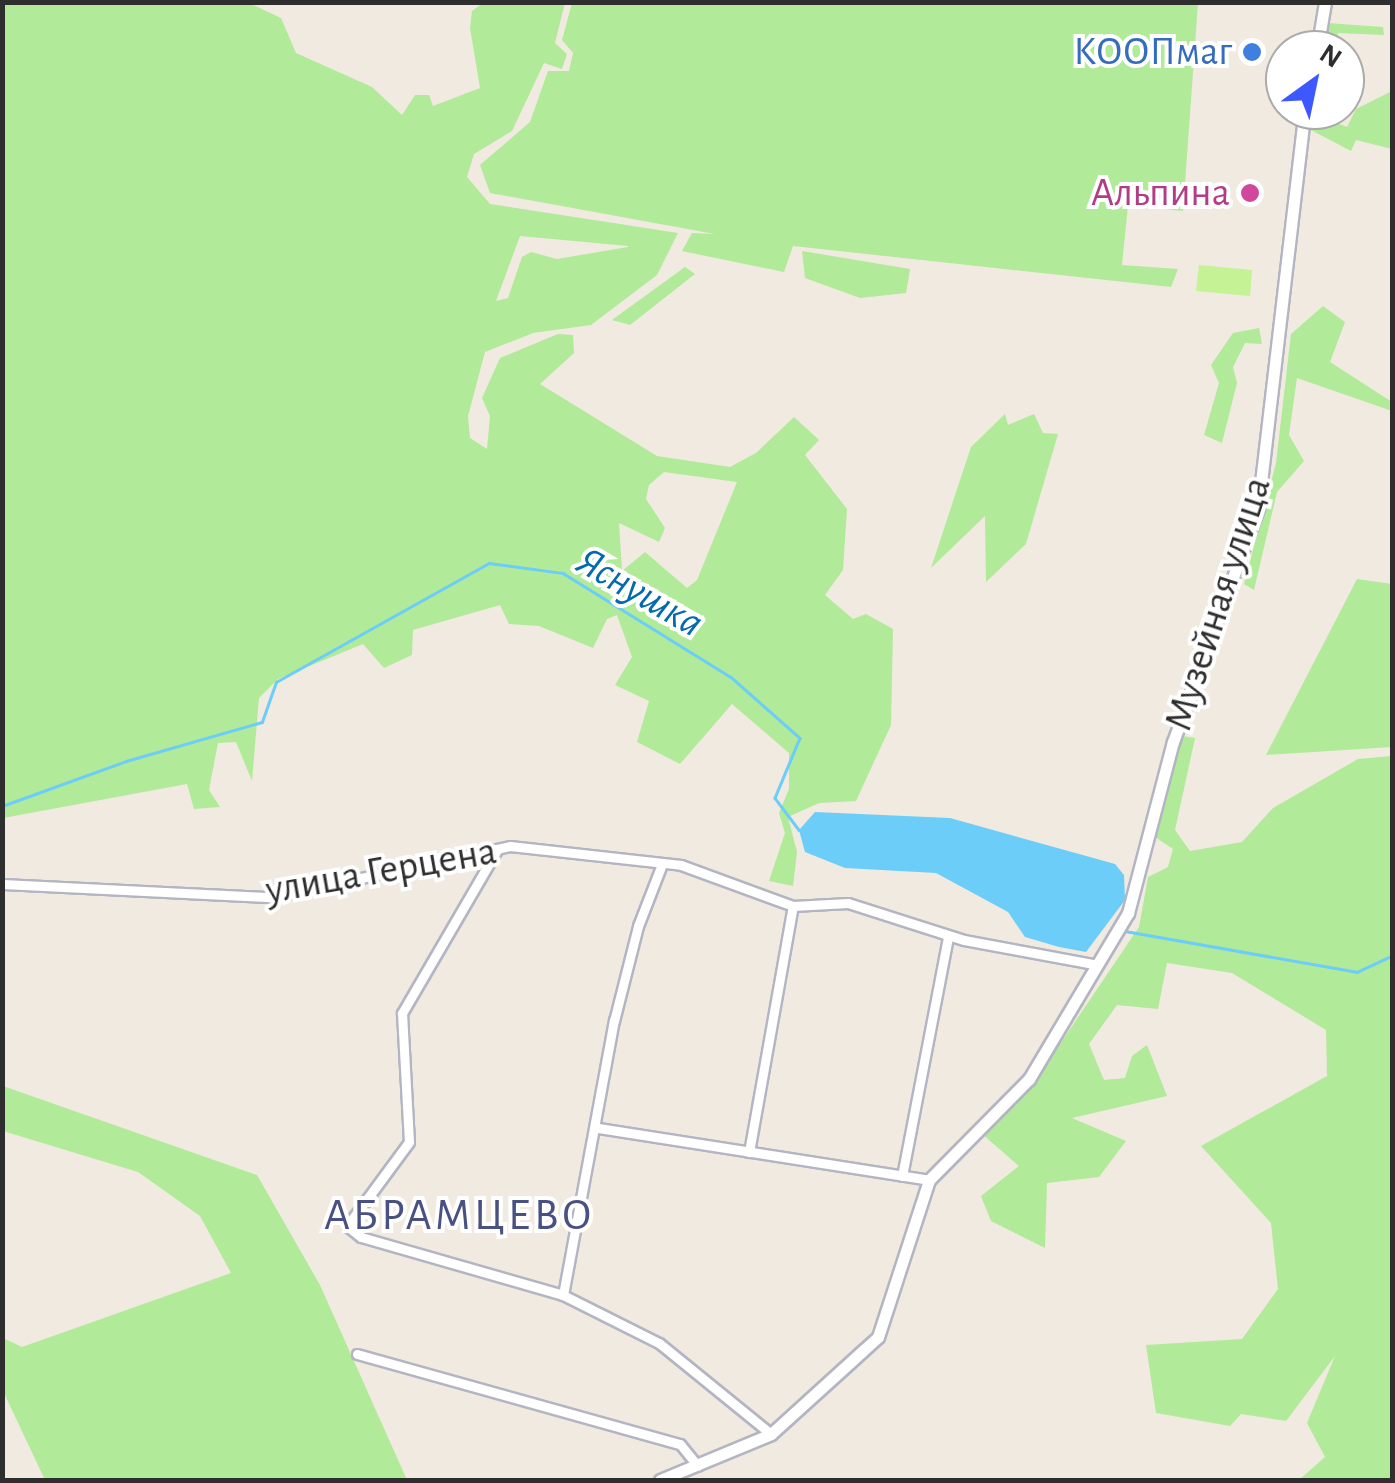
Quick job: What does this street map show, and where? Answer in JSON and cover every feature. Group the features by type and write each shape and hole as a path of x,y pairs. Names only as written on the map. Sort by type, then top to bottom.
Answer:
{"street":[{"path":"1319,30 1324,2"},
{"name":"Музейная улица","path":"929,1180 1029,1078 1128,913 1142,874 1173,742 1258,508 1303,130"},
{"path":"497,850 402,1013 409,1142 347,1226 361,1238 563,1295 658,1343 771,1434"},
{"name":"улица Герцена","path":"7,885 272,897 497,850 681,865 794,906 848,903 948,936 1094,964"},
{"path":"563,1295 598,1128 619,1002 662,864"},
{"path":"749,1152 794,906"},
{"path":"902,1176 948,936"},
{"path":"598,1128 929,1180 878,1336 771,1434 660,1480"},
{"path":"357,1354 680,1444 698,1466"}],"green space":[{"path":"3,3 249,3 281,18 296,53 372,87 402,115 415,95 429,95 433,106 480,88 470,28 472,11 483,3 565,3 555,43 567,54 562,69 544,63 512,131 474,154 467,177 490,204 678,233 657,275 591,325 533,333 485,352 468,416 470,438 487,449 490,416 482,398 500,358 558,334 573,335 574,353 540,384 657,456 730,467 756,453 794,417 819,440 805,455 847,509 843,570 825,595 853,619 866,614 893,629 891,725 856,801 819,803 788,817 797,852 793,886 769,881 785,833 779,813 789,789 789,753 732,704 680,764 637,742 649,701 615,685 632,657 617,615 607,619 593,648 539,626 509,624 500,605 413,630 412,655 384,668 363,644 278,679 259,698 252,781 236,742 218,743 209,790 220,807 194,809 187,784 3,818","holes":["520,236 628,246 628,247 557,259 531,252 522,257 508,298 496,301","664,472 737,482 697,580 687,588 645,552 622,571 619,523 659,542 665,528 646,499 649,485"]},
{"path":"572,3 1198,3 1183,211 1128,205 1122,265 1178,269 1171,287 793,246 784,272 682,251 692,233 715,234 490,193 480,165 530,122 548,71 569,71 573,53 562,40"},
{"path":"1327,23 1383,27 1384,35 1365,34 1365,30 1326,30"},
{"path":"1392,91 1392,149 1356,140 1351,151 1311,130 1365,130 1365,104"},
{"path":"802,251 910,269 906,293 860,298 805,278"},
{"path":"1199,265 1252,270 1250,296 1196,291"},
{"path":"685,267 695,274 630,325 612,320"},
{"path":"1323,306 1345,322 1330,362 1392,402 1392,411 1297,378 1289,435 1304,461 1277,492 1254,590 1244,584 1276,463 1291,334"},
{"path":"1259,328 1262,344 1245,343 1233,367 1237,383 1222,443 1204,435 1219,383 1211,365 1233,333"},
{"path":"1005,414 1008,425 1034,414 1043,433 1058,434 1026,544 986,582 985,516 931,568 971,447"},
{"path":"1357,579 1392,584 1392,747 1266,755"},
{"path":"1182,736 1195,738 1175,830 1190,851 1242,842 1273,808 1358,759 1392,756 1392,1480 1299,1480 1325,1457 1307,1423 1335,1356 1286,1421 1241,1414 1230,1426 1156,1413 1146,1345 1242,1339 1278,1289 1271,1223 1201,1146 1327,1076 1326,1030 1232,973 1167,963 1158,1009 1117,1005 1089,1044 1104,1080 1125,1078 1132,1056 1147,1045 1167,1096 1072,1118 1126,1141 1099,1177 1047,1183 1045,1248 991,1221 981,1196 1019,1166 981,1133 1033,1084 1139,927 1148,877 1168,867 1173,849 1155,837"},
{"path":"3,1086 257,1175 320,1285 407,1480 45,1480 3,1391 3,1338 22,1347 231,1273 200,1216 138,1172 3,1131"}],"water":[{"path":"815,812 950,818 1115,864 1124,875 1125,900 1086,952 1059,947 1025,937 1008,912 936,873 845,868 805,852 799,830"}],"waterway":[{"name":"Яснушка","path":"2,806 126,761 262,722 276,682 489,563 563,573 731,677 800,738 775,798 799,830"},
{"name":"Яснушка","path":"1125,931 1357,972 1392,956"}],"place":[{"name":"КООПмаг","path":"1252,52"},
{"name":"Альпина","path":"1250,193"}],"district":[{"name":"АБРАМЦЕВО","path":"459,1216"}]}
